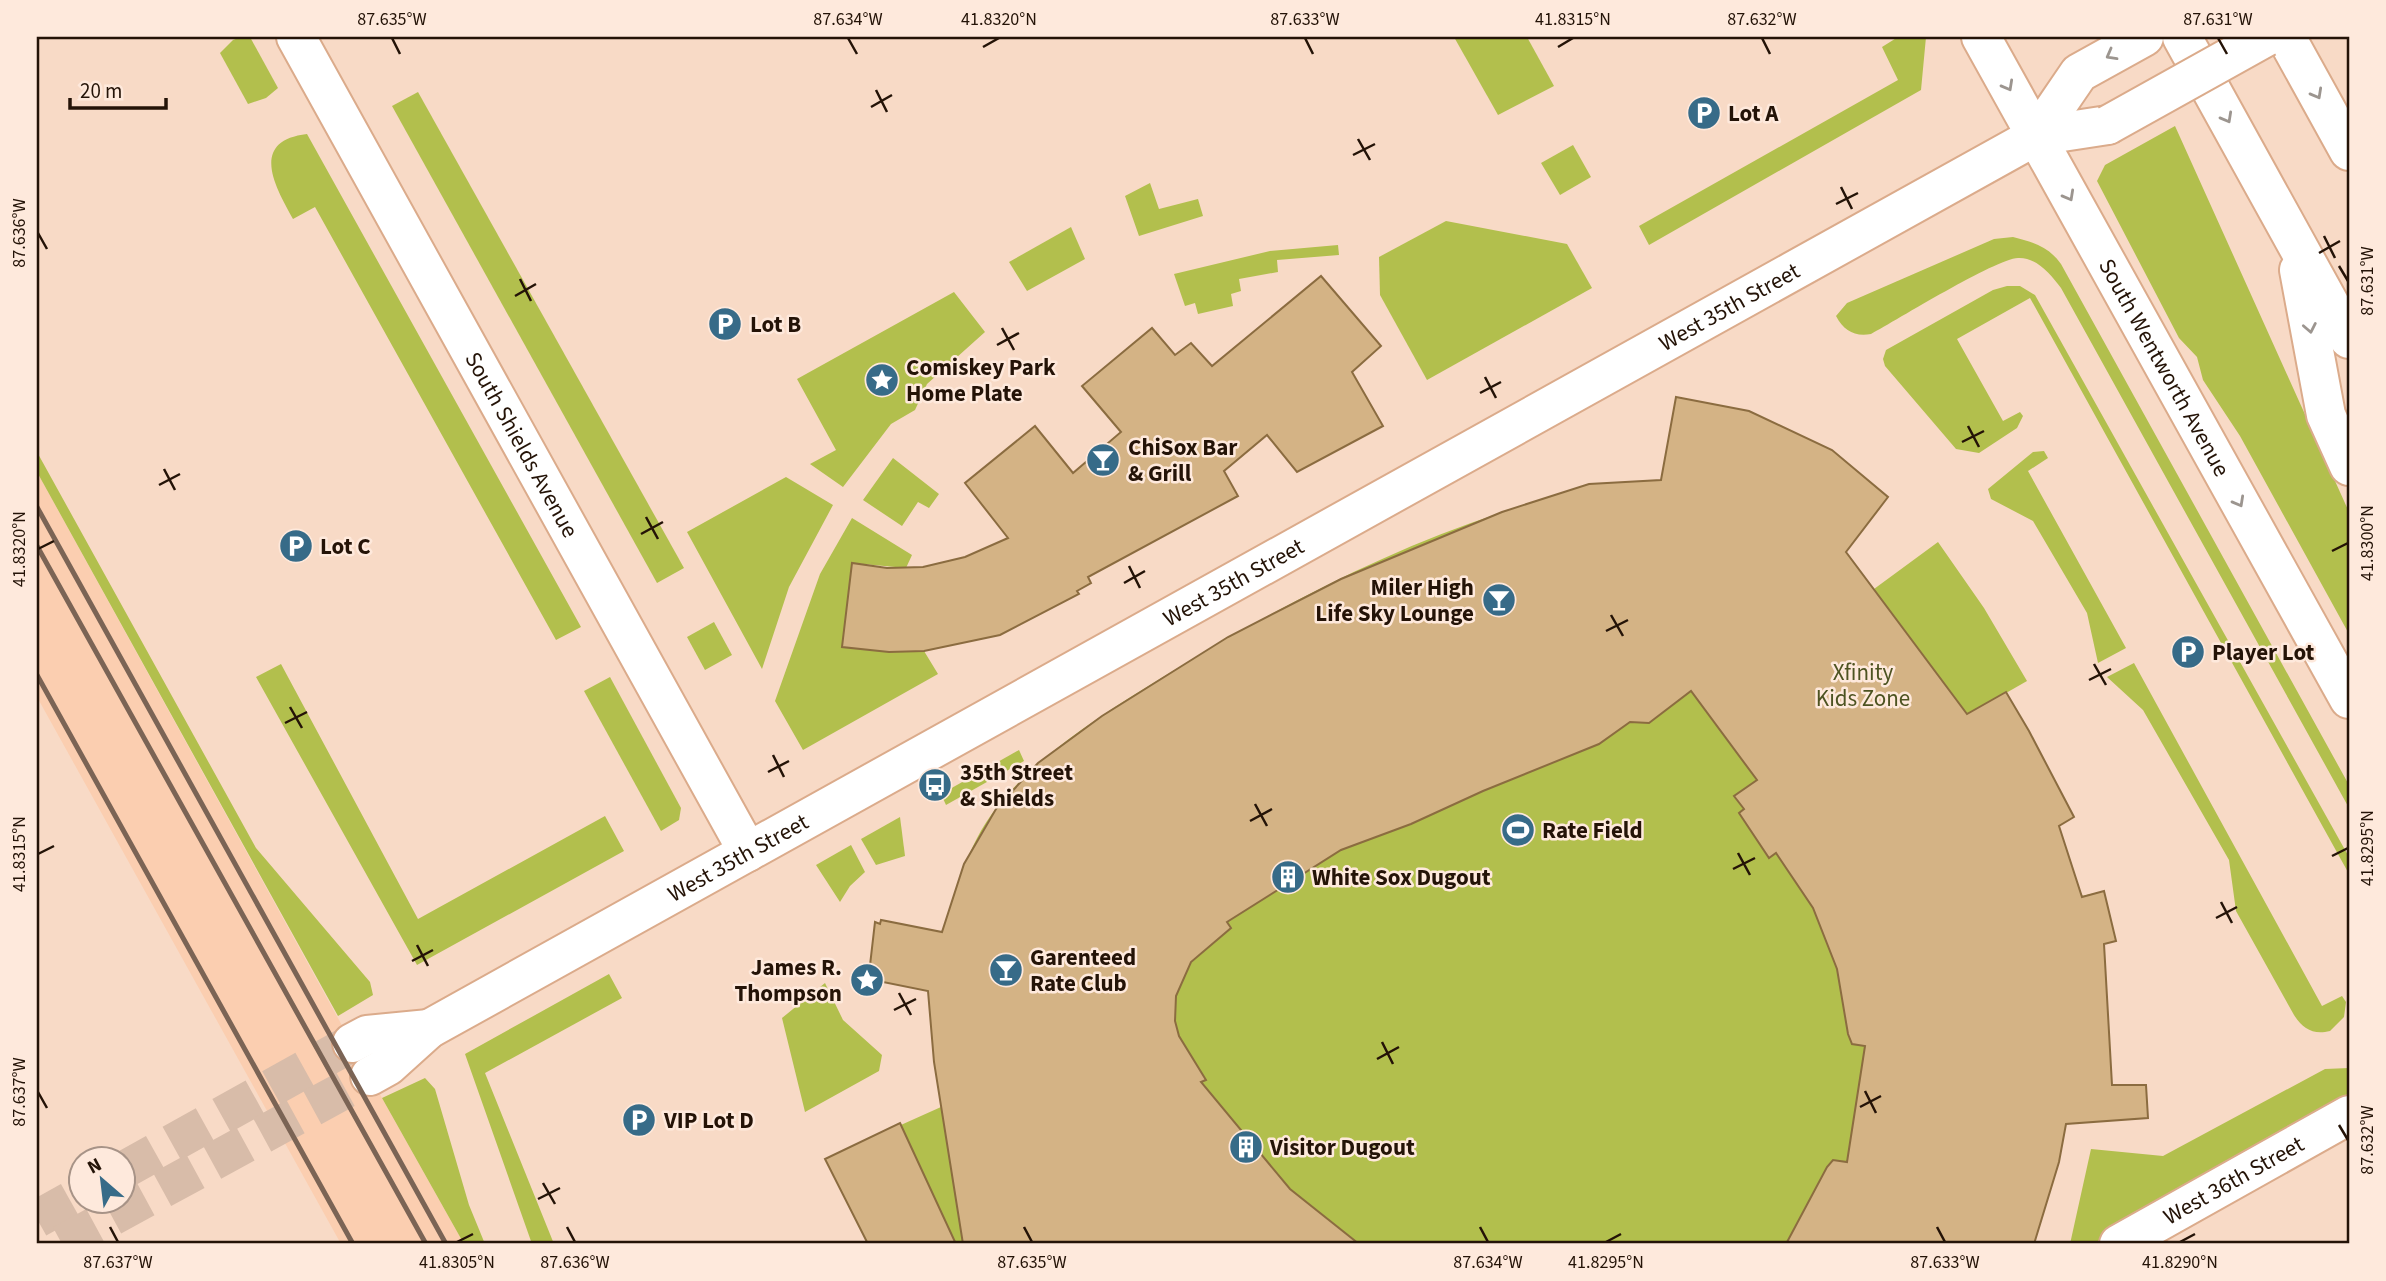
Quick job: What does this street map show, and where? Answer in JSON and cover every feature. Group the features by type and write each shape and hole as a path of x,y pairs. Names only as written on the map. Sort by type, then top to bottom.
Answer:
{"main road":[{"name":"South Shields Avenue","path":"296,37 748,852"},
{"name":"South Wentworth Avenue","path":"1981,37 2349,699"},
{"name":"West 35th Street","path":"2036,136 2079,73 2144,37"},
{"path":"2182,37 2349,339"},
{"name":"West 35th Street","path":"361,1059 388,1066 429,1030 2036,136 2108,125 2266,37"},
{"path":"2286,37 2349,151"},
{"path":"2293,237 2326,415 2349,466"},
{"name":"West 36th Street","path":"2119,1244 2349,1115"}],"shaded area":[{"path":"37,472 464,1244 341,1244 37,697"}],"green space":[{"path":"250,37 278,88 266,98 248,104 220,53 233,40"},
{"path":"1454,37 1527,37 1554,86 1498,115"},
{"path":"1898,37 1926,37 1921,90 1649,245 1639,226 1898,80 1882,47"},
{"path":"418,92 684,568 657,583 392,106"},
{"path":"2175,126 2349,512 2349,634 2240,436 2203,380 2197,357 2179,338 2097,181 2105,165"},
{"path":"307,134 581,627 556,640 315,207 293,219 274,180 272,156 278,146 289,138"},
{"path":"1573,145 1591,177 1560,195 1541,163"},
{"path":"1150,183 1159,209 1198,199 1203,216 1139,236 1125,196"},
{"path":"1446,221 1567,244 1592,288 1427,380 1380,295 1379,257"},
{"path":"1071,227 1085,259 1027,291 1009,262"},
{"path":"2013,237 2040,246 2061,264 2349,785 2349,808 2061,288 2048,273 2025,258 2006,261 1968,279 1871,334 1850,332 1836,316 1847,303 1994,239"},
{"path":"1338,245 1339,255 1277,260 1278,272 1239,279 1241,291 1231,294 1233,306 1198,314 1195,303 1185,306 1174,274 1270,251"},
{"path":"2020,286 2035,295 2349,857 2349,874 2030,298 1957,339 2003,421 2020,412 2023,416 2017,428 1979,453 1956,449 1885,366 1883,359 1886,350 1993,290"},
{"path":"954,292 985,332 927,384 915,410 891,424 843,487 810,464 836,450 797,379"},
{"name":"Rate Field","path":"1676,397 1749,411 1832,450 1888,497 1846,552 1874,589 1938,542 1984,608 2027,681 2006,693 2074,817 2029,842 2034,855 2065,844 2082,896 2104,891 2116,941 2069,953 2070,959 2105,958 2112,1084 2146,1085 2148,1118 2066,1124 2059,1163 2033,1244 868,1244 825,1159 941,1107 934,1062 930,975 906,971 904,986 873,980 874,975 869,974 875,922 880,923 881,920 911,926 910,939 939,943 962,872 977,838 986,822 1014,787 1074,735 1163,677 1244,629 1369,565 1500,513 1579,494 1661,480"},
{"path":"2044,451 2048,458 2028,471 2126,648 2098,663 2087,613 2033,521 1991,499 1988,489 2033,452"},
{"path":"37,452 256,848 370,982 373,995 338,1016 37,472"},
{"path":"893,458 939,494 929,508 918,502 902,526 863,500"},
{"path":"786,477 833,505 789,587 762,669 687,532"},
{"path":"852,518 912,555 906,568 852,563 842,647 889,652 924,651 938,674 803,750 775,701 820,574"},
{"path":"714,622 732,655 705,670 687,637"},
{"path":"2134,663 2322,1006 2342,996 2346,1002 2344,1017 2330,1031 2309,1030 2294,1015 2236,911 2229,860 2143,710 2107,677"},
{"path":"281,664 418,919 605,816 624,851 417,965 256,677"},
{"path":"610,677 681,808 679,820 661,831 584,691"},
{"path":"1019,750 1024,761 946,805 941,794"},
{"path":"900,817 905,856 876,865 861,839"},
{"path":"851,845 865,872 850,886 840,902 816,865"},
{"path":"609,974 622,998 485,1073 554,1244 532,1244 465,1054"},
{"path":"825,983 843,1020 882,1055 879,1071 805,1112 782,1018"},
{"path":"2349,1068 2349,1097 2103,1236 2095,1244 2070,1244 2091,1149 2163,1156 2325,1069"},
{"path":"425,1078 435,1089 469,1205 485,1244 464,1244 382,1098"}],"building":[{"path":"1321,276 1381,346 1352,372 1383,426 1297,472 1267,435 1224,471 1238,496 1088,577 1091,583 1077,591 1079,594 1000,635 924,651 889,652 842,647 852,563 887,568 923,567 965,557 1008,538 965,483 1035,426 1073,473 1121,432 1082,386 1152,328 1175,355 1191,343 1212,366"},
{"name":"Rate Field","path":"1676,397 1749,411 1832,450 1888,497 1846,552 1967,714 2006,692 2029,731 2074,817 2059,826 2082,897 2104,891 2116,941 2104,944 2112,1085 2146,1085 2148,1118 2066,1124 2059,1162 2034,1244 1786,1244 1827,1167 1833,1160 1847,1162 1865,1046 1852,1044 1848,1034 1837,969 1813,908 1776,853 1769,858 1739,813 1744,809 1734,796 1757,780 1691,691 1649,723 1630,722 1599,744 1483,791 1411,824 1341,850 1227,922 1231,928 1191,962 1176,996 1175,1021 1179,1036 1206,1080 1201,1082 1290,1189 1359,1244 963,1244 934,1062 928,991 873,980 874,975 869,974 875,922 880,924 881,920 942,932 964,864 996,809 1038,763 1102,716 1228,637 1341,579 1502,512 1589,484 1661,480"},
{"path":"900,1123 956,1244 868,1244 825,1159"}],"tunnel":[{"path":"136,1163 352,1043"},
{"path":"62,1244 370,1076"},
{"path":"37,1219 66,1203"}],"railway":[{"path":"37,507 446,1244"},
{"path":"37,546 426,1244"},
{"path":"37,675 353,1244"}],"place":[{"name":"Lot A","path":"1704,113"},
{"name":"Lot B","path":"725,324"},
{"name":"Comiskey Park Home Plate","path":"882,380"},
{"name":"ChiSox Bar & Grill","path":"1103,460"},
{"name":"Lot C","path":"296,546"},
{"name":"Miler High Life Sky Lounge","path":"1499,600"},
{"name":"Player Lot","path":"2188,652"},
{"name":"35th Street & Shields","path":"935,785"},
{"name":"Rate Field","path":"1518,830"},
{"name":"White Sox Dugout","path":"1288,877"},
{"name":"Garenteed Rate Club","path":"1006,970"},
{"name":"James R. Thompson","path":"867,980"},
{"name":"VIP Lot D","path":"639,1120"},
{"name":"Visitor Dugout","path":"1246,1147"}],"park label":[{"name":"Xfinity Kids Zone","path":"1863,685"}]}
